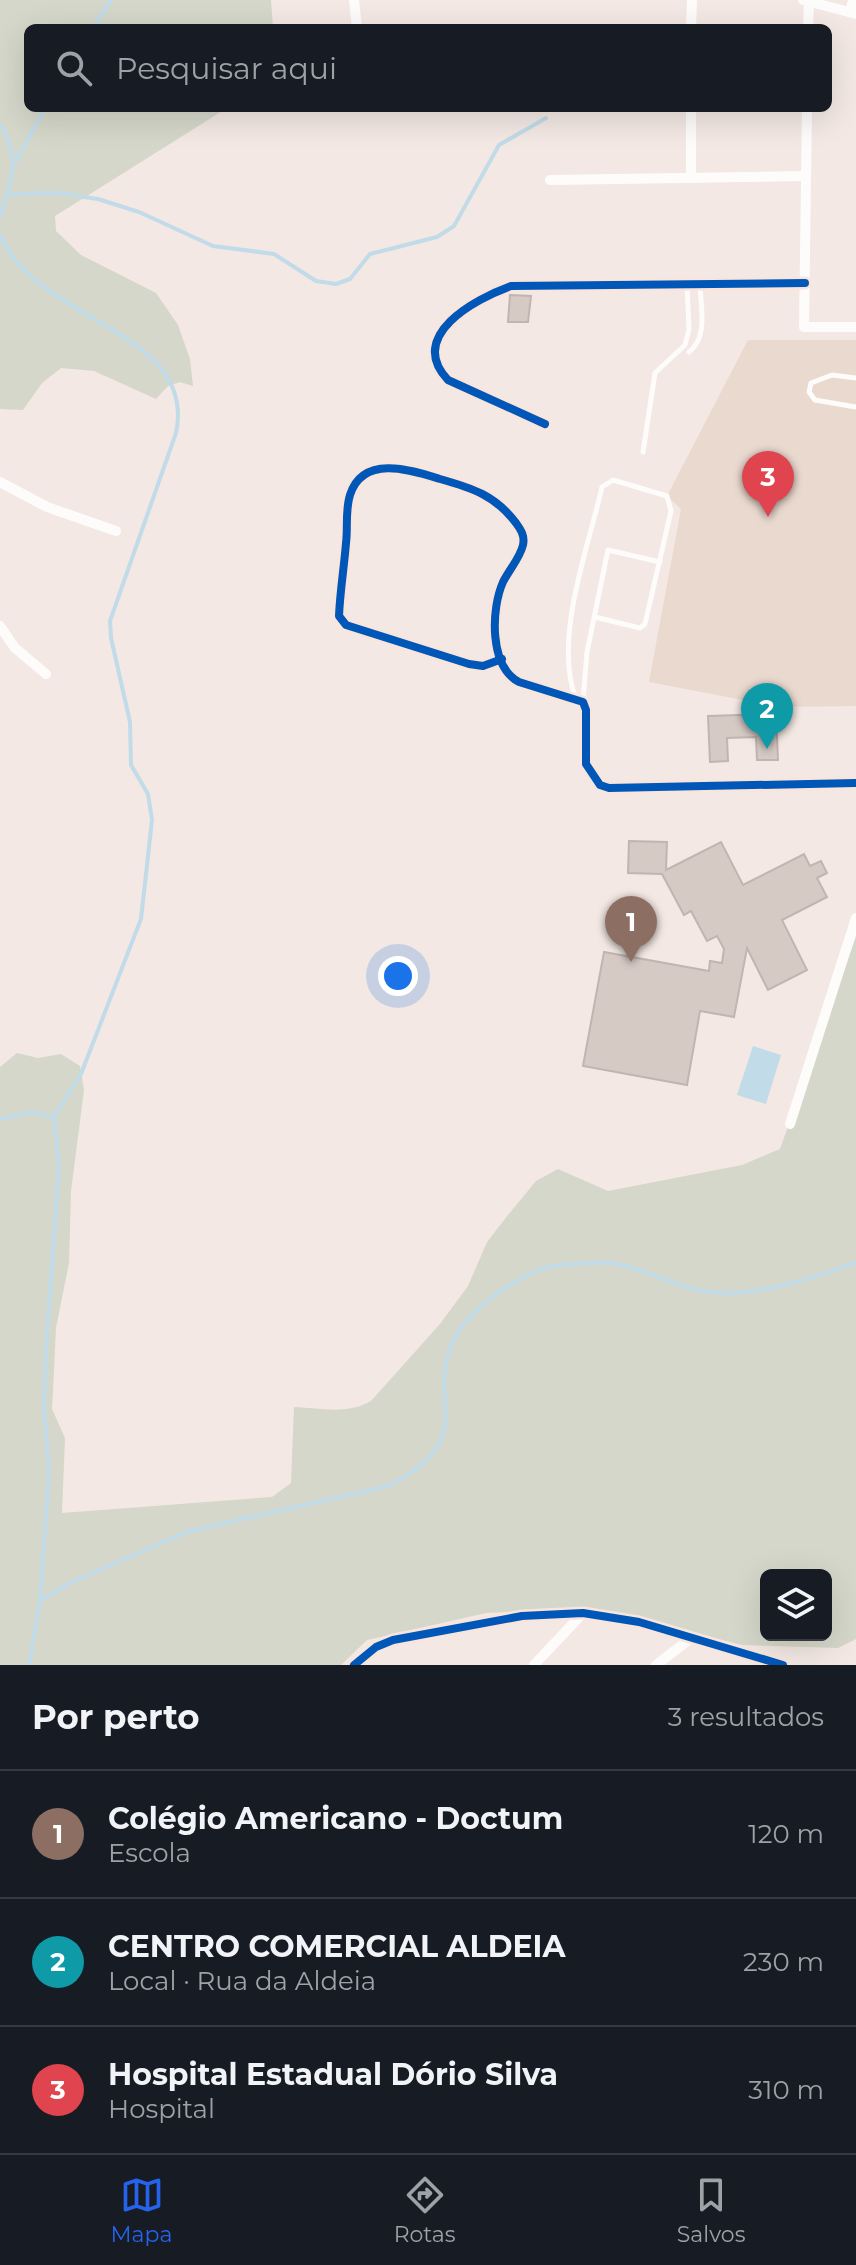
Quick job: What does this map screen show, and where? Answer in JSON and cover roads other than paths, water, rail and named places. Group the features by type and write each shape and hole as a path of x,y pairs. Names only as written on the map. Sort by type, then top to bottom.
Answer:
{"street":[{"path":"354,0 357,24"},
{"path":"691,24 692,0"},
{"path":"808,24 806,1 853,13 853,0"},
{"path":"691,112 691,176"},
{"path":"807,112 804,327 856,327"},
{"path":"550,180 806,176"},
{"path":"545,424 448,380 440,371 435,358 437,340 455,314 479,297 511,286 805,283"},
{"path":"502,659 483,666 469,664 346,625 339,616 347,515 350,494 358,481 381,468 402,467 485,492 515,521 524,537 523,547 503,583 495,611 502,659 510,678 579,700 586,710 586,764 600,785 856,783"},
{"path":"0,482 47,507 116,531"},
{"path":"0,626 15,648 46,674"},
{"path":"790,1124 856,918"},
{"path":"534,1665 583,1613"},
{"path":"354,1665 376,1647 393,1640 522,1616 583,1613 628,1619 783,1665"},
{"path":"656,1665 690,1639"}],"lane":[{"path":"643,452 655,373 685,345 689,329 687,285"},
{"path":"689,352 697,346 700,337 700,285"},
{"path":"856,378 822,376 811,383 809,392 815,400 856,407"},
{"path":"579,700 566,655 602,487 613,480 667,496 671,511 645,624 640,628 595,617"},
{"path":"579,700 608,550 660,562"}],"water":[{"path":"753,1046 781,1055 766,1104 737,1095"}],"waterway":[{"path":"96,24 111,0"},
{"path":"16,161 43,112"},
{"path":"8,194 58,193 98,199 139,212 213,246 274,254 316,281 336,284 350,279 370,254 437,237 454,226 499,145 546,118"},
{"path":"0,124 13,159 0,217"},
{"path":"0,235 19,265 46,289 140,348 163,371 176,399 176,433 110,621 130,722 131,765 148,794 152,820 141,919 81,1074 54,1117 59,1167 44,1409 49,1471 40,1601 29,1665"},
{"path":"0,1119 31,1112 54,1117"},
{"path":"40,1601 70,1583 186,1532 388,1486 417,1468 435,1451 443,1434 447,1361 461,1327 489,1300 537,1271 563,1265 610,1263 708,1292 738,1293 790,1284 856,1262"}],"place":[{"name":"Hospital Estadual Dório Silva","path":"768,517"},
{"name":"CENTRO COMERCIAL ALDEIA","path":"767,749"},
{"name":"Colégio Americano - Doctum","path":"631,962"}]}
